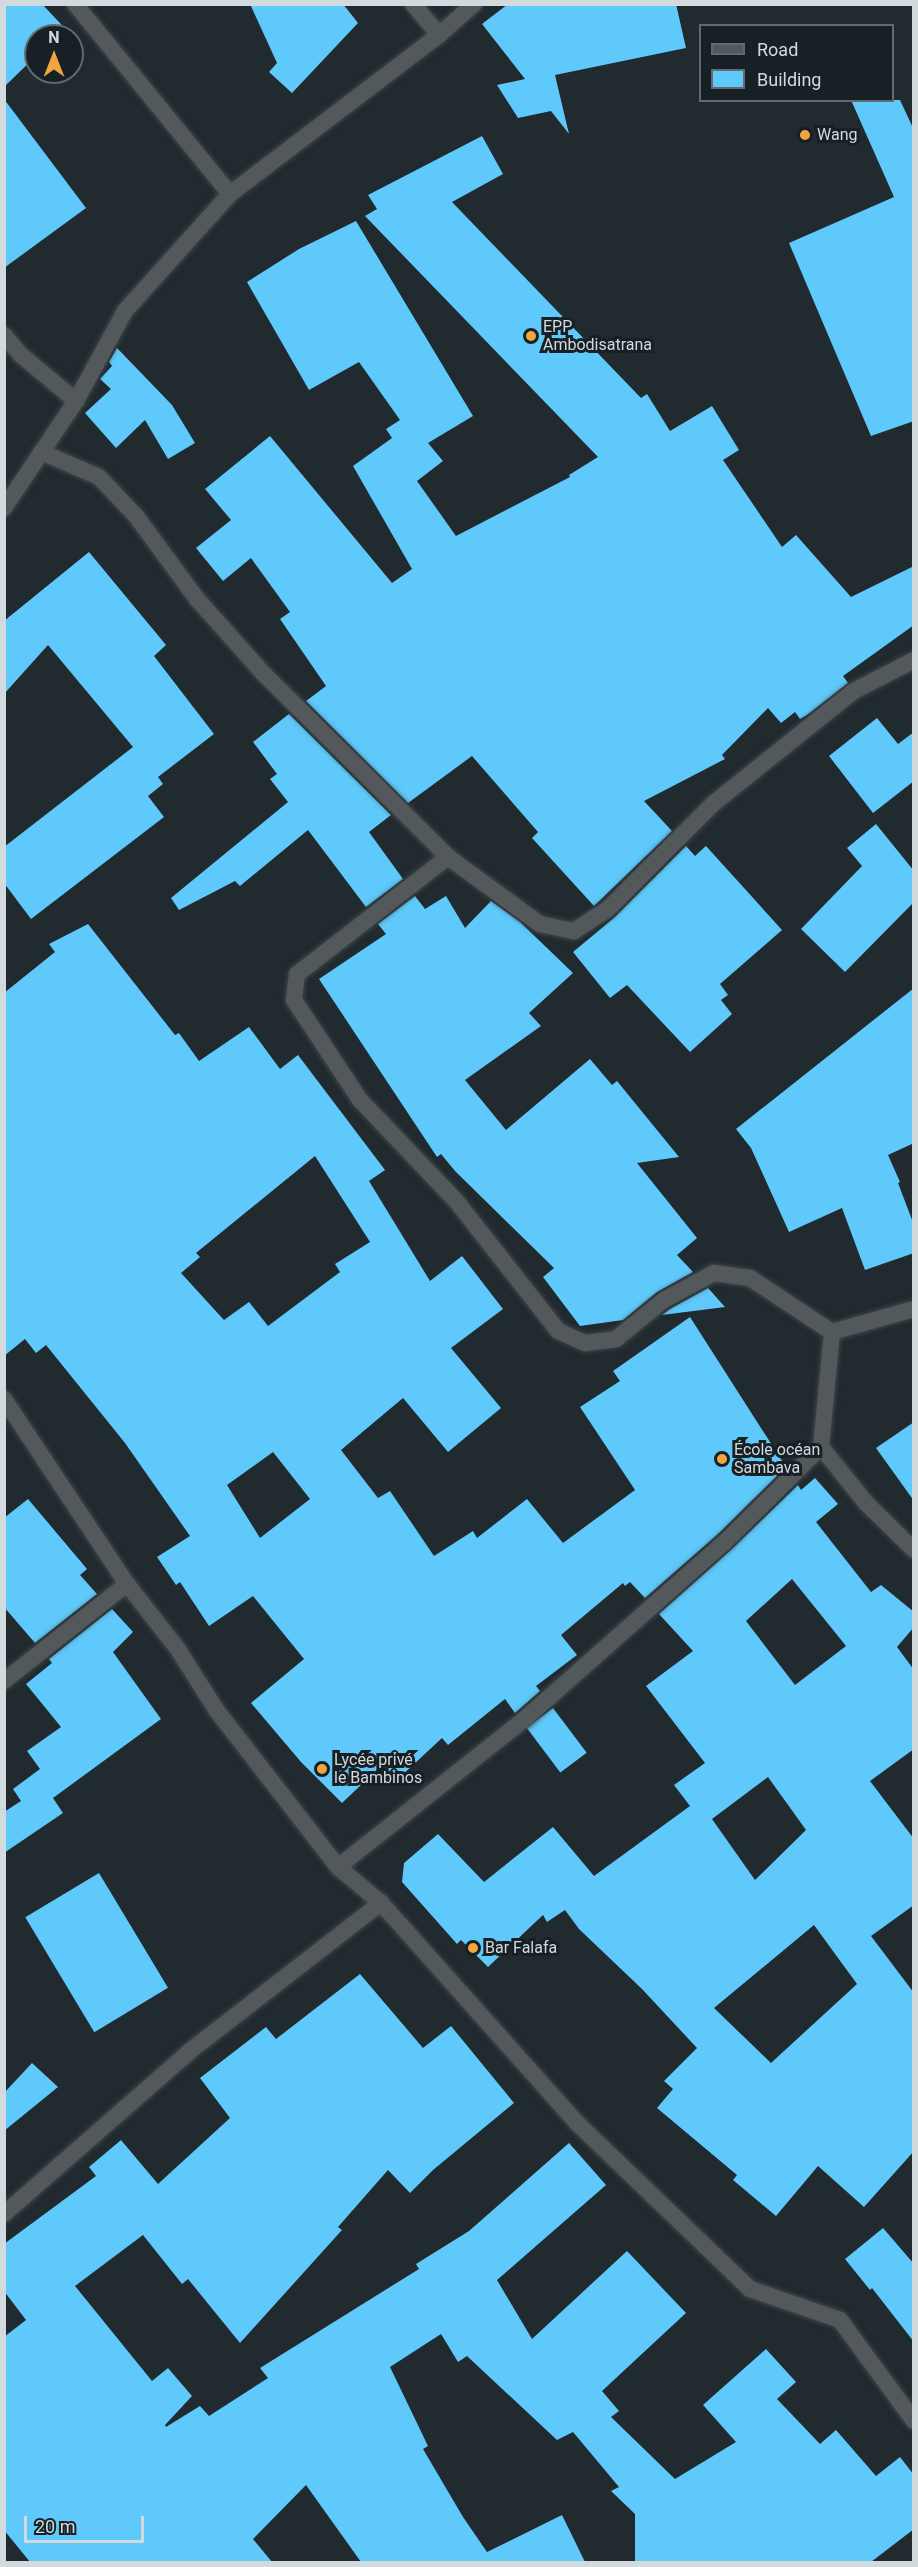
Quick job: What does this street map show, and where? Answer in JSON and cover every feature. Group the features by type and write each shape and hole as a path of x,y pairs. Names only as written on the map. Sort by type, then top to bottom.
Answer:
{"street":[{"path":"75,4 230,194"},
{"path":"413,4 439,35"},
{"path":"4,508 76,401 125,311 230,194 439,35 474,4"},
{"path":"4,335 21,355 76,401"},
{"path":"41,452 99,477 136,516 197,599 263,673 448,857 540,924 574,931 608,909 714,803 845,698 914,660"},
{"path":"448,857 297,974 294,1000 360,1100 456,1202 558,1331 585,1343 615,1339 664,1300 714,1273 750,1278 832,1332 914,1309"},
{"path":"338,1866 527,1718 724,1542 821,1447 832,1332"},
{"path":"4,1399 127,1584 177,1648 217,1712 338,1866 381,1903 577,2123 750,2289 840,2320 914,2421"},
{"path":"821,1447 866,1503 914,1550"},
{"path":"4,1681 127,1584"},
{"path":"4,2214 190,2051 381,1903"}],"building":[{"path":"4,4 42,4 61,24 24,24 24,68 4,87"},
{"path":"250,4 343,4 358,23 292,93 269,72 277,63"},
{"path":"508,4 676,4 686,48 555,75 569,134 551,111 518,118 497,85 525,79 482,24"},
{"path":"4,99 86,208 4,268"},
{"path":"900,100 914,130 914,421 871,436 789,243 894,197 852,102"},
{"path":"482,136 503,174 452,202 641,398 647,394 670,431 712,406 739,450 723,460 782,547 796,535 851,597 914,566 914,625 843,676 848,683 807,715 800,719 795,712 781,723 768,708 722,755 725,759 644,801 672,831 594,906 532,838 538,832 472,756 408,803 306,701 326,686 280,619 290,612 251,558 223,581 196,548 231,520 205,489 270,436 392,583 412,569 353,466 392,438 386,429 400,420 359,362 309,390 247,282 299,249 356,221 473,416 428,443 443,461 417,481 456,536 570,477 569,475 598,457 365,216 377,209 368,195"},
{"path":"117,348 172,405 195,443 168,459 145,420 116,448 85,413 111,389 100,379 112,366 109,362"},
{"path":"89,552 166,645 154,656 214,734 158,777 163,784 148,796 164,817 31,919 4,883 4,847 133,747 48,645 4,694 4,621"},
{"path":"289,714 391,815 369,832 403,879 366,907 308,830 240,886 235,881 179,910 171,898 288,802 270,779 277,774 253,742"},
{"path":"877,718 898,744 914,732 914,781 873,813 829,756"},
{"path":"876,824 914,871 914,902 845,972 801,929 862,866 847,848"},
{"path":"686,846 695,856 706,846 782,930 720,984 728,995 721,1000 732,1014 690,1052 627,985 610,998 573,952 615,917"},
{"path":"415,896 425,909 446,896 465,928 491,901 520,922 573,973 529,1013 541,1026 465,1080 506,1130 590,1059 612,1085 617,1081 679,1157 637,1163 697,1238 677,1255 693,1272 657,1292 623,1320 580,1326 543,1277 554,1268 455,1171 441,1154 437,1157 319,979 386,934 378,924"},
{"path":"88,924 175,1035 179,1033 199,1061 249,1027 280,1069 298,1055 385,1170 369,1181 430,1281 462,1256 503,1309 451,1348 501,1408 448,1452 403,1398 341,1450 378,1498 390,1491 434,1556 473,1531 477,1538 527,1499 563,1543 635,1490 580,1407 620,1381 613,1371 690,1317 786,1467 718,1534 645,1598 630,1582 625,1586 623,1583 561,1635 577,1655 536,1686 540,1691 515,1713 505,1699 448,1745 442,1738 398,1779 382,1765 342,1803 301,1762 251,1703 304,1659 253,1596 209,1626 180,1582 176,1585 157,1557 190,1536 125,1443 46,1345 36,1353 25,1339 4,1356 4,993 55,952 49,944","holes":["315,1156 370,1242 335,1264 340,1272 268,1326 249,1302 224,1320 181,1273 200,1257 196,1253","273,1452 310,1499 260,1538 227,1485"]},
{"path":"914,988 914,1143 888,1155 900,1182 898,1183 914,1225 914,1253 865,1270 842,1208 789,1232 751,1148 736,1129"},
{"path":"708,1288 725,1307 662,1315 670,1309"},
{"path":"914,1422 914,1501 876,1448"},
{"path":"815,1478 838,1504 816,1522 871,1592 881,1585 914,1612 914,1627 897,1647 914,1670 914,1749 870,1781 914,1839 914,1905 871,1936 914,1993 914,2151 864,2207 818,2166 776,2216 733,2180 737,2175 657,2108 673,2089 664,2081 697,2048 642,1989 579,1929 565,1910 547,1922 543,1915 488,1967 461,1940 457,1944 402,1882 404,1863 438,1834 484,1882 553,1827 594,1876 690,1806 674,1785 705,1763 646,1686 693,1651 659,1614 732,1549 798,1485 801,1490","holes":["792,1579 846,1646 795,1685 746,1621","768,1777 806,1830 755,1880 712,1819","814,1925 857,1984 771,2063 714,2008"]},
{"path":"28,1499 87,1569 80,1575 97,1594 35,1643 4,1607 4,1518"},
{"path":"112,1609 133,1632 113,1652 161,1719 53,1798 63,1813 4,1853 4,1812 21,1801 13,1789 40,1769 27,1751 61,1727 26,1684 52,1663 49,1659"},
{"path":"553,1708 587,1753 560,1773 527,1728"},
{"path":"99,1873 168,1988 94,2032 25,1917"},
{"path":"360,1974 423,2048 451,2026 514,2103 433,2170 410,2193 388,2170 338,2227 342,2230 240,2343 188,2279 182,2284 143,2235 75,2286 152,2381 168,2368 192,2396 165,2425 166,2427 200,2406 209,2416 268,2378 260,2368 419,2269 416,2264 469,2231 569,2143 606,2185 497,2280 532,2339 627,2251 686,2313 602,2391 619,2411 611,2417 675,2479 736,2442 703,2405 766,2349 796,2382 777,2399 820,2444 836,2430 876,2476 900,2457 914,2475 914,2529 871,2562 635,2562 635,2514 611,2491 619,2487 573,2432 557,2440 467,2356 458,2362 441,2334 390,2367 428,2446 423,2449 463,2517 487,2552 562,2515 585,2562 361,2562 306,2485 253,2539 272,2562 30,2562 4,2530 4,2337 26,2320 4,2291 4,2244 96,2176 89,2167 121,2140 158,2184 230,2118 200,2078 266,2027 276,2039"},
{"path":"32,2063 58,2087 4,2131 4,2093"},
{"path":"883,2228 914,2264 914,2342 872,2288 870,2290 845,2259"}],"place":[{"name":"Wang","path":"805,135"},
{"name":"EPP Ambodisatrana","path":"531,336"},
{"name":"École océan Sambava","path":"722,1459"},
{"name":"Lycée privé le Bambinos","path":"322,1769"},
{"name":"Bar Falafa","path":"473,1948"}]}
